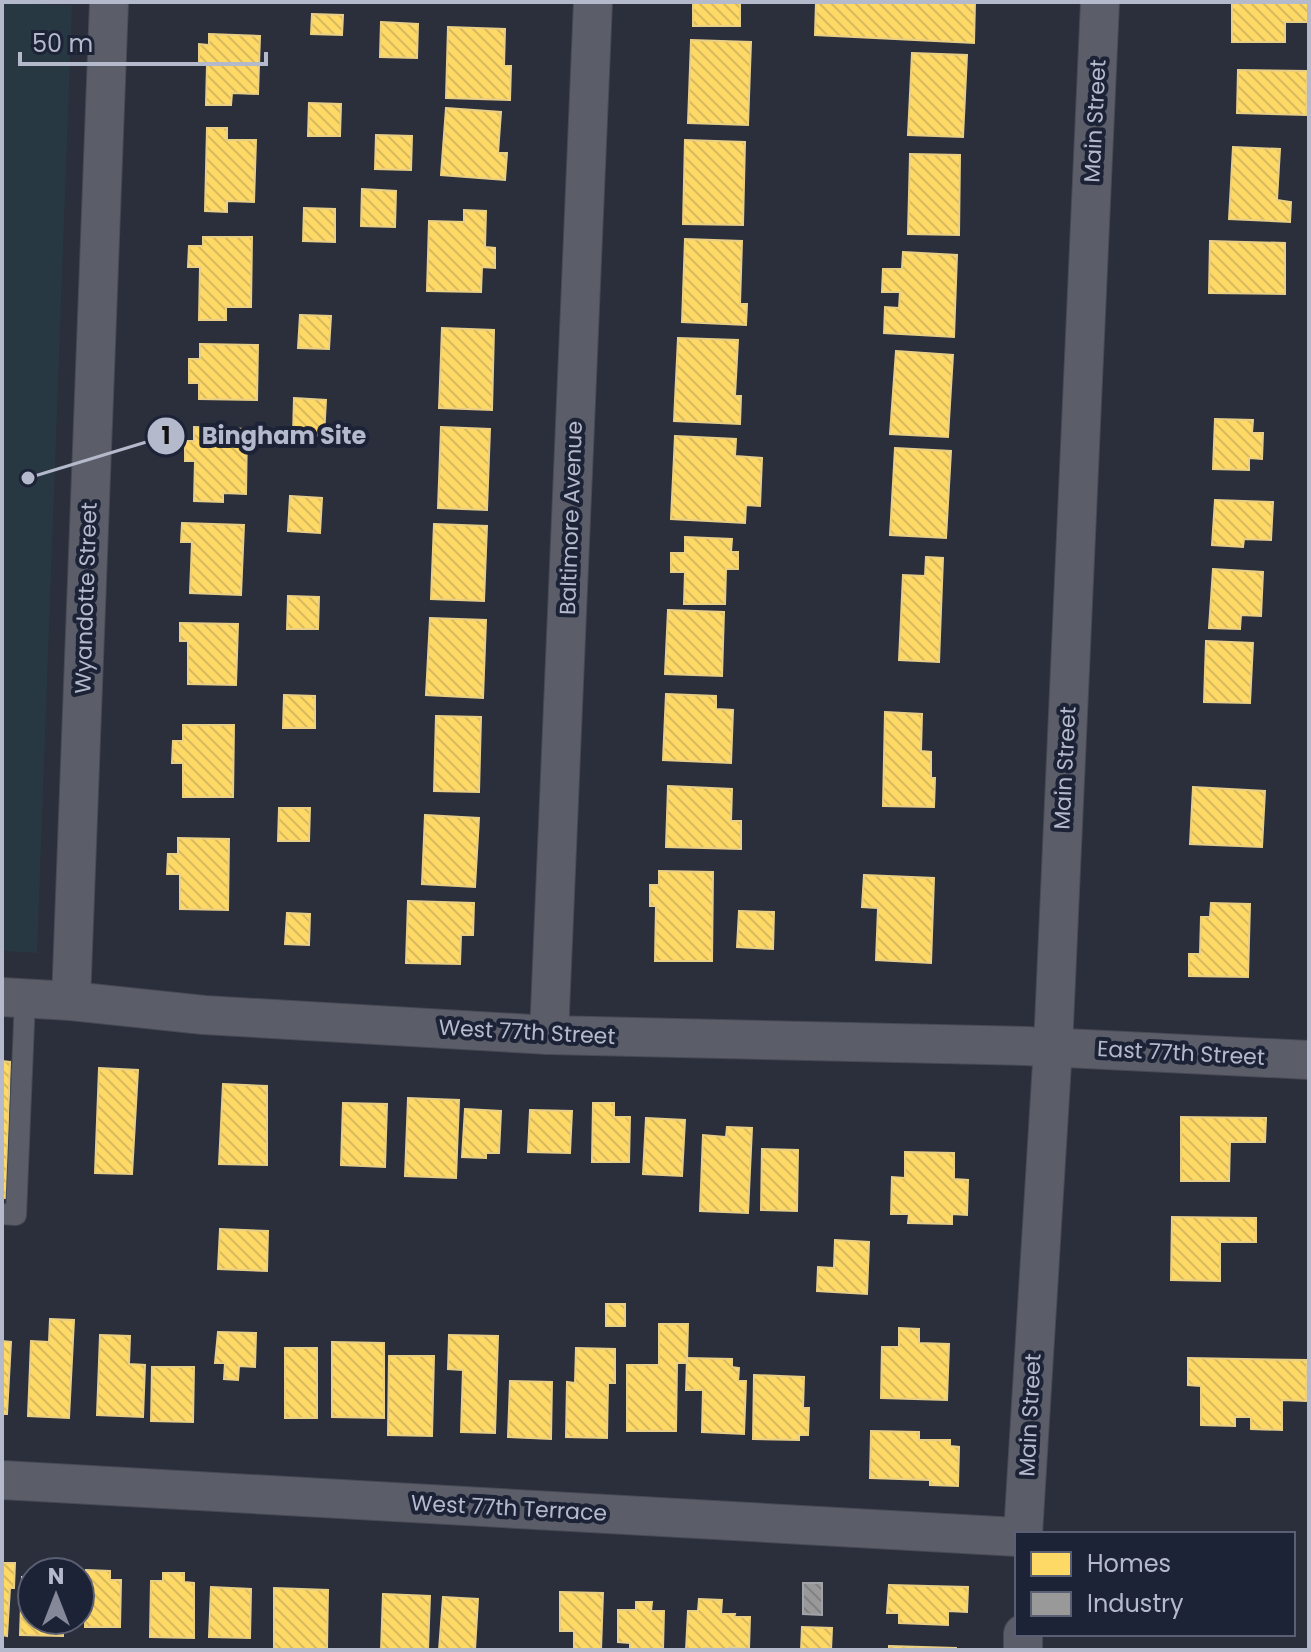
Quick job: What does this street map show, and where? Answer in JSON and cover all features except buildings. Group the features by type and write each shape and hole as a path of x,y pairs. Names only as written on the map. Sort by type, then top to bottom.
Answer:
{"street":[{"name":"Wyandotte Street","path":"71,1001 109,2"},
{"name":"Baltimore Avenue","path":"549,1035 593,2"},
{"name":"Main Street","path":"1023,1532 1053,1047 1100,2"},
{"name":"West 77th Street","path":"13,998 204,1015 549,1035 1053,1047"},
{"name":"East 77th Street","path":"1053,1047 1309,1060"},
{"name":"West 77th Terrace","path":"2,1480 1015,1537"}],"lane":[{"path":"2,1214 16,1215 13,998"}],"shaded area":[{"path":"2,3 72,5 37,953 2,951"}],"place":[{"name":"Bingham Site","path":"28,478"}]}
